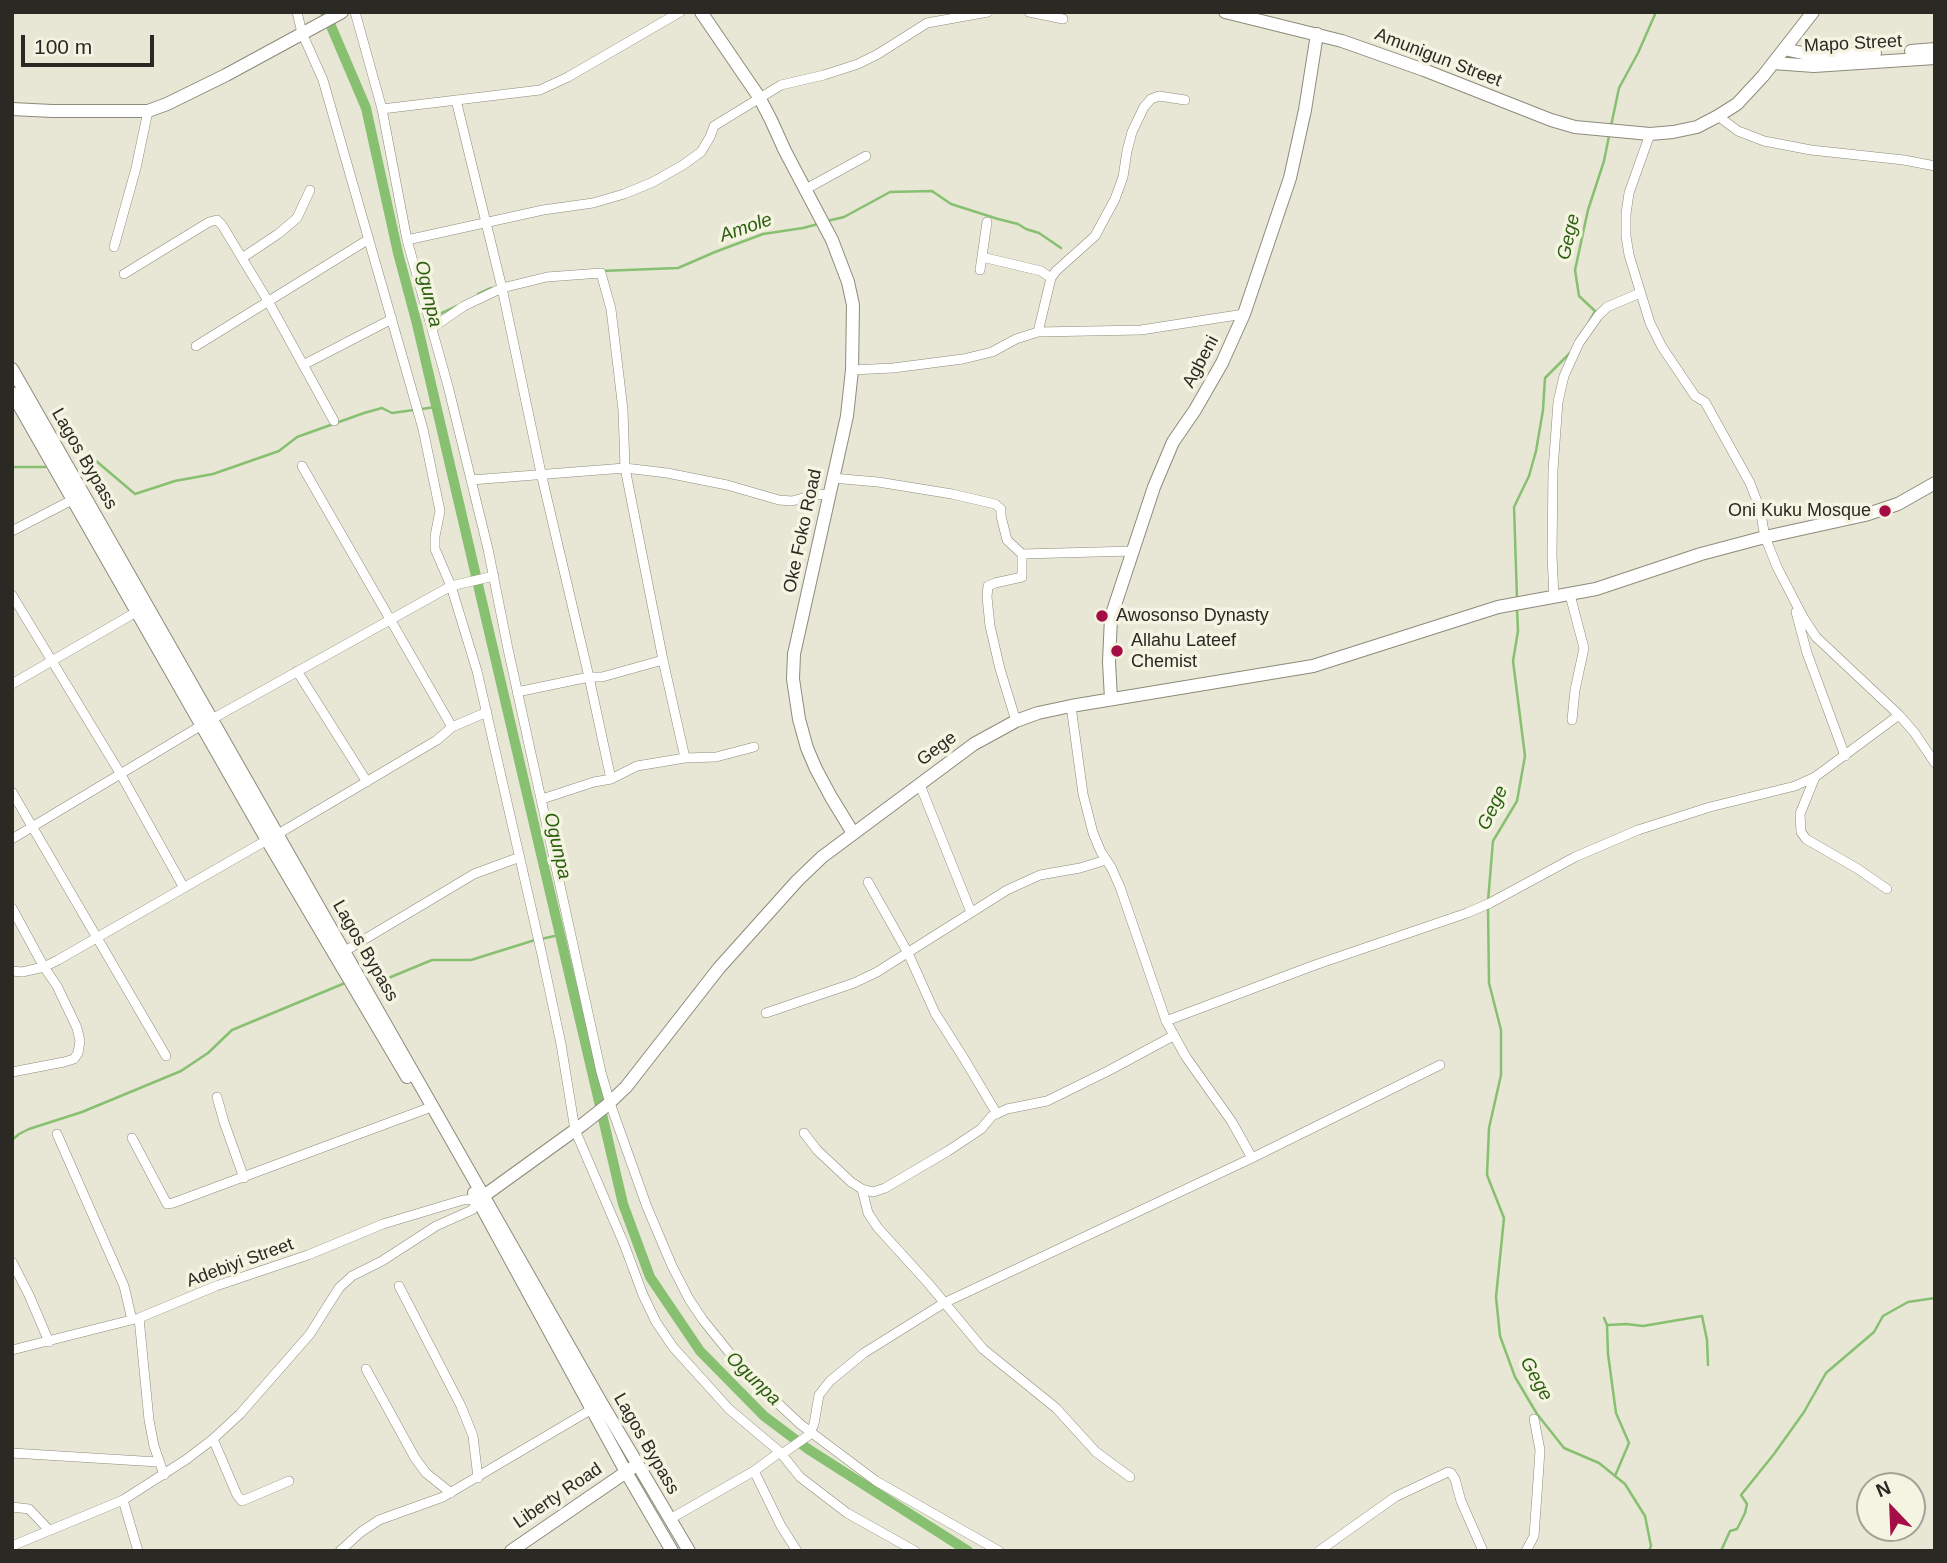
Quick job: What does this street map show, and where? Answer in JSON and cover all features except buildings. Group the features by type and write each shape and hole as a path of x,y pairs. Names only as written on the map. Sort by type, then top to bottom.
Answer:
{"street":[{"path":"297,12 323,80 423,429 440,511 435,549 454,586 470,646 520,857 579,1127 643,1295 656,1322 673,1347 721,1401 781,1453 800,1477 823,1496 866,1524 915,1551"},
{"path":"12,108 29,111 148,111 226,75 342,12"},
{"path":"355,12 382,109 407,240 449,386 471,480 608,1104 647,1207 689,1299 732,1356 765,1392 810,1434 876,1481 999,1551"},
{"path":"382,109 540,90 568,77 680,12"},
{"name":"Oke Foko Road","path":"701,12 759,97 771,120 824,223 848,282 853,305 852,370 847,416 794,654 793,679 807,748 825,788 853,833"},
{"path":"407,240 624,194 683,165 701,152 714,126 781,85 858,64 927,23 988,12"},
{"path":"1029,12 1063,19"},
{"name":"Amunigun Street","path":"1225,12 1342,41 1551,120 1597,130 1650,134 1696,127 1737,104 1813,12"},
{"name":"Agbeni","path":"1111,699 1108,662 1111,617 1154,487 1173,442 1209,387 1244,314 1290,178 1305,110 1317,34"},
{"name":"Mapo Street","path":"1784,49 1831,55 1935,49"},
{"name":"Mapo Street","path":"1773,63 1814,66 1935,58"},
{"path":"1038,332 1051,278 1095,236 1115,199 1123,177 1126,151 1143,107 1159,96 1185,100"},
{"path":"456,100 502,288 611,779"},
{"path":"12,117 29,111"},
{"path":"114,247 148,111"},
{"path":"1718,116 1738,131 1764,141 1811,150 1935,166"},
{"path":"1650,134 1629,193 1626,215 1629,255 1650,323 1662,347 1695,396 1705,402 1750,483 1765,537 1777,567 1816,637 1899,715 1935,763"},
{"path":"806,189 866,156"},
{"path":"242,258 297,218 310,190"},
{"path":"124,274 209,222 217,220 268,301 334,421"},
{"path":"980,270 988,222"},
{"path":"196,346 369,239"},
{"path":"982,257 1041,271 1051,278"},
{"path":"432,328 464,306 502,288 547,277 601,273 611,309 623,410 625,468 685,758"},
{"path":"1554,598 1553,470 1558,402 1564,376 1579,343 1598,316 1607,307 1640,293"},
{"path":"852,370 963,359 992,352 1016,339 1038,332 1141,330 1244,314"},
{"path":"303,365 392,318"},
{"name":"Lagos Bypass","path":"12,369 207,722 632,1468 672,1551"},
{"name":"Lagos Bypass","path":"12,393 138,611 207,722"},
{"path":"302,466 452,727"},
{"path":"471,480 625,468 727,485 779,500 792,501 828,494"},
{"path":"832,478 878,482 995,504 1001,509 1007,540 1022,554 1134,551"},
{"name":"Gege","path":"479,1198 608,1104 634,1077 719,968 822,857 974,744 1016,721 1071,706 1313,666 1498,607 1596,589 1701,554 1883,509 1898,504 1935,483"},
{"path":"12,531 74,499"},
{"path":"1016,721 1000,669 990,626 987,597 988,586 1022,578 1022,554"},
{"path":"12,839 207,722 389,620 454,586 491,577"},
{"path":"12,595 120,773 184,888"},
{"path":"1570,595 1584,648 1572,720"},
{"path":"1793,599 1807,653 1846,756"},
{"path":"12,684 138,611"},
{"path":"517,692 589,677 602,677 663,660"},
{"path":"298,671 367,782"},
{"path":"1071,706 1083,794 1094,833 1120,887 1166,1021 1173,1036 1232,1122 1252,1158"},
{"path":"12,971 22,972 44,967 367,782 438,740 452,727 486,712"},
{"path":"1166,1021 1315,965 1467,913 1575,857 1638,830 1710,807 1795,786 1815,777 1846,756 1899,715"},
{"path":"542,799 611,779 637,766 685,758 716,757 754,747"},
{"path":"1815,777 1800,814 1801,832 1806,839 1887,889"},
{"path":"919,785 971,912"},
{"path":"12,792 166,1056"},
{"name":"Lagos Bypass","path":"272,837 345,951 592,1409 670,1519 688,1551"},
{"path":"345,951 474,874 520,857"},
{"path":"766,1013 854,984 1007,890 1040,875 1106,860"},
{"path":"868,882 908,953 935,1013 997,1114"},
{"path":"12,908 57,986 77,1028 80,1041 74,1059 12,1072"},
{"path":"804,1133 851,1182 873,1192 886,1188 948,1151 981,1129 992,1116 1007,1109 1047,1101 1108,1072 1173,1036"},
{"path":"670,1519 754,1471 810,1434 819,1395 830,1381 864,1353 944,1303 1100,1231 1440,1065"},
{"path":"217,1097 244,1178"},
{"path":"132,1138 167,1204 244,1178 426,1109"},
{"path":"57,1134 124,1286 135,1319 149,1420 158,1462 164,1475"},
{"path":"862,1189 868,1213 878,1228 983,1349 1056,1408 1096,1451 1130,1477"},
{"path":"12,1546 123,1500 164,1475 213,1439 279,1371 310,1334 339,1288 352,1276 382,1261 436,1226 472,1210 479,1198"},
{"name":"Adebiyi Street","path":"12,1350 135,1319 216,1286 308,1255 383,1224 463,1200 479,1198"},
{"path":"12,1262 49,1342"},
{"path":"399,1286 461,1406 473,1436 478,1478"},
{"path":"366,1369 415,1458 426,1473 451,1493"},
{"path":"340,1551 361,1532 380,1520 421,1507 451,1493 592,1409"},
{"path":"1526,1551 1534,1536 1540,1450 1534,1419"},
{"path":"213,1439 242,1500 289,1481"},
{"path":"12,1453 158,1462"},
{"name":"Liberty Road","path":"511,1551 632,1468"},
{"path":"754,1471 781,1526 797,1551"},
{"path":"1319,1551 1395,1497 1448,1472 1455,1479 1461,1501 1483,1551"},
{"path":"123,1500 138,1551"},
{"path":"12,1507 29,1509 49,1530"},
{"path":"29,1539 33,1551"}],"waterway":[{"name":"Ogunpa","path":"325,12 366,108 623,1204 650,1277 700,1351 764,1416 808,1449 968,1551"},
{"name":"Gege","path":"1611,126 1619,88 1656,12"},
{"name":"Gege","path":"1589,322 1595,311 1579,296 1575,270 1588,210 1609,136"},
{"name":"Amole","path":"827,221 844,217 890,192 932,191 951,204 1039,233 1061,248"},
{"name":"Amole","path":"601,271 678,268 763,234 818,224"},
{"name":"Amole","path":"478,294 491,288"},
{"name":"Amole","path":"431,318 457,306"},
{"name":"Gege","path":"1517,599 1514,507 1529,476 1536,451 1545,378 1571,352"},
{"path":"85,460 95,460 135,494 175,481 213,474 279,451 297,437 364,413 382,408 392,413 436,407"},
{"path":"12,467 45,467"},
{"name":"Gege","path":"1488,901 1493,841 1517,801 1525,756 1513,661 1518,631 1517,609"},
{"name":"Gege","path":"1488,908 1489,983 1501,1030 1501,1075 1489,1128 1487,1175 1504,1218 1496,1297 1500,1336 1515,1377 1537,1414 1564,1448 1599,1463 1625,1484 1645,1516 1651,1546 1649,1551"},
{"path":"541,939 559,935"},
{"path":"364,976 369,974 386,979 432,960 471,960 535,940"},
{"path":"12,1140 29,1129 82,1112 181,1071 208,1053 232,1030 345,983"},
{"path":"1721,1551 1730,1531 1737,1529 1745,1513 1747,1504 1741,1495 1804,1412 1826,1373 1874,1332 1883,1316 1908,1302 1935,1298"},
{"path":"1608,1325 1643,1326 1702,1316 1708,1365"},
{"path":"1604,1318 1616,1413 1629,1443 1615,1476"}],"place":[{"name":"Oni Kuku Mosque","path":"1885,511"},
{"name":"Awosonso Dynasty","path":"1102,616"},
{"name":"Allahu Lateef Chemist","path":"1117,651"}]}
